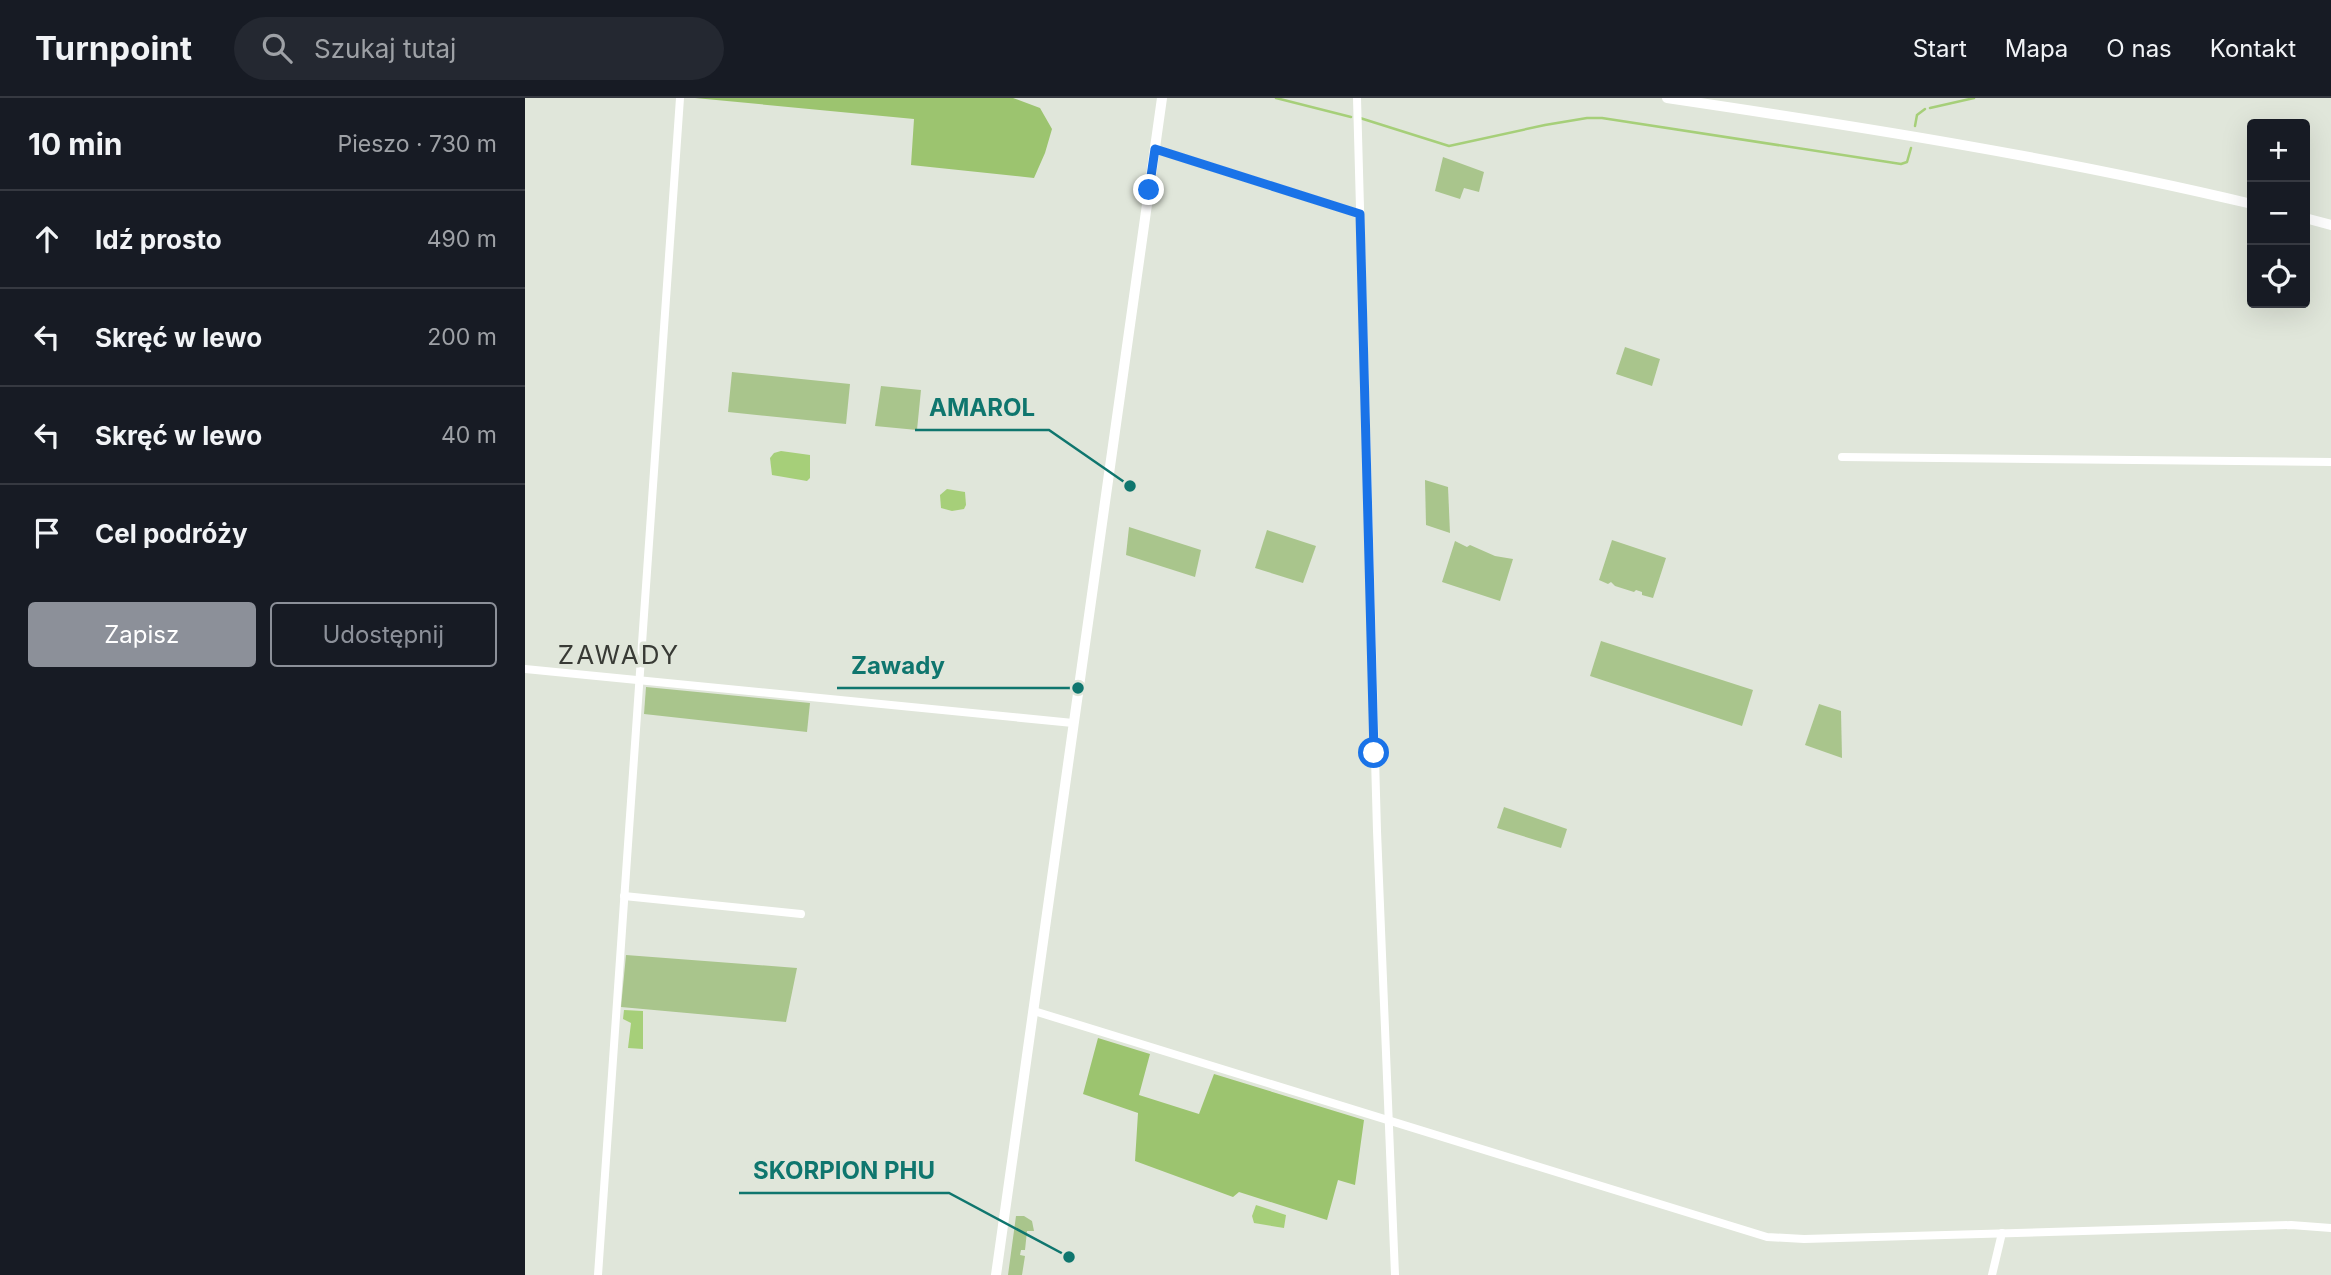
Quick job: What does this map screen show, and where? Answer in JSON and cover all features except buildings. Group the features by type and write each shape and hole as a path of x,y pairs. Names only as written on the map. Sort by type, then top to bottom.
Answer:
{"main road":[{"path":"996,1275 1162,98"},
{"path":"1667,98 1979,148 2138,178 2247,203"},
{"path":"2310,219 2331,225"}],"street":[{"path":"598,1275 680,98"},
{"path":"1357,98 1368,561 1395,1275"},
{"path":"1155,149 1360,214"},
{"path":"1842,457 2331,462"},
{"path":"525,669 1073,723"},
{"path":"624,896 801,914"},
{"path":"1034,1011 1767,1237 1797,1239 2279,1226 2331,1228"},
{"path":"1992,1275 2002,1233"}],"shaded area":[{"path":"695,98 1013,98 1040,108 1052,129 1034,178 911,165 914,119"},
{"path":"1443,157 1484,172 1479,192 1464,188 1460,199 1435,191"},
{"path":"1625,347 1660,359 1652,386 1616,374"},
{"path":"732,372 850,384 846,424 728,412"},
{"path":"881,386 921,390 917,430 875,426"},
{"path":"781,451 810,455 810,478 807,481 772,475 770,458"},
{"path":"1425,480 1448,487 1450,533 1426,525"},
{"path":"947,489 965,492 964,509 952,511 941,508 940,495"},
{"path":"1129,527 1201,550 1195,577 1126,555"},
{"path":"1267,530 1316,546 1303,583 1255,568"},
{"path":"1612,540 1666,558 1653,598 1636,590 1634,592 1599,580"},
{"path":"1455,541 1495,556 1513,559 1500,601 1442,582"},
{"path":"1601,641 1753,690 1742,726 1590,676"},
{"path":"646,687 810,703 807,732 644,714"},
{"path":"1819,704 1841,711 1842,758 1805,745"},
{"path":"1504,807 1567,829 1561,848 1497,828"},
{"path":"626,955 797,968 786,1022 621,1007"},
{"path":"624,1010 643,1011 643,1049 628,1048 631,1023 623,1019"},
{"path":"1098,1038 1150,1054 1139,1095 1199,1114 1214,1074 1364,1120 1355,1185 1338,1180 1327,1220 1239,1192 1233,1197 1135,1161 1138,1113 1083,1094"},
{"path":"1256,1205 1286,1215 1284,1228 1254,1223 1252,1216"},
{"path":"1016,1216 1024,1216 1032,1221 1034,1231 1027,1231 1025,1250 1021,1250 1020,1255 1025,1256 1022,1275 1008,1275"}],"waterway":[{"path":"1276,98 1351,117"},
{"path":"1930,108 1974,98"},
{"path":"1915,126 1917,115 1925,109"},
{"path":"1360,118 1449,146 1545,125 1602,118 1901,164 1907,162 1911,148"}],"place":[{"name":"AMAROL","path":"1130,486"},
{"name":"Zawady","path":"1078,688"},
{"name":"SKORPION PHU","path":"1069,1257"}],"district":[{"name":"ZAWADY","path":"619,654"}],"route":[{"path":"1149,190 1155,149 1360,214 1374,753"}]}
